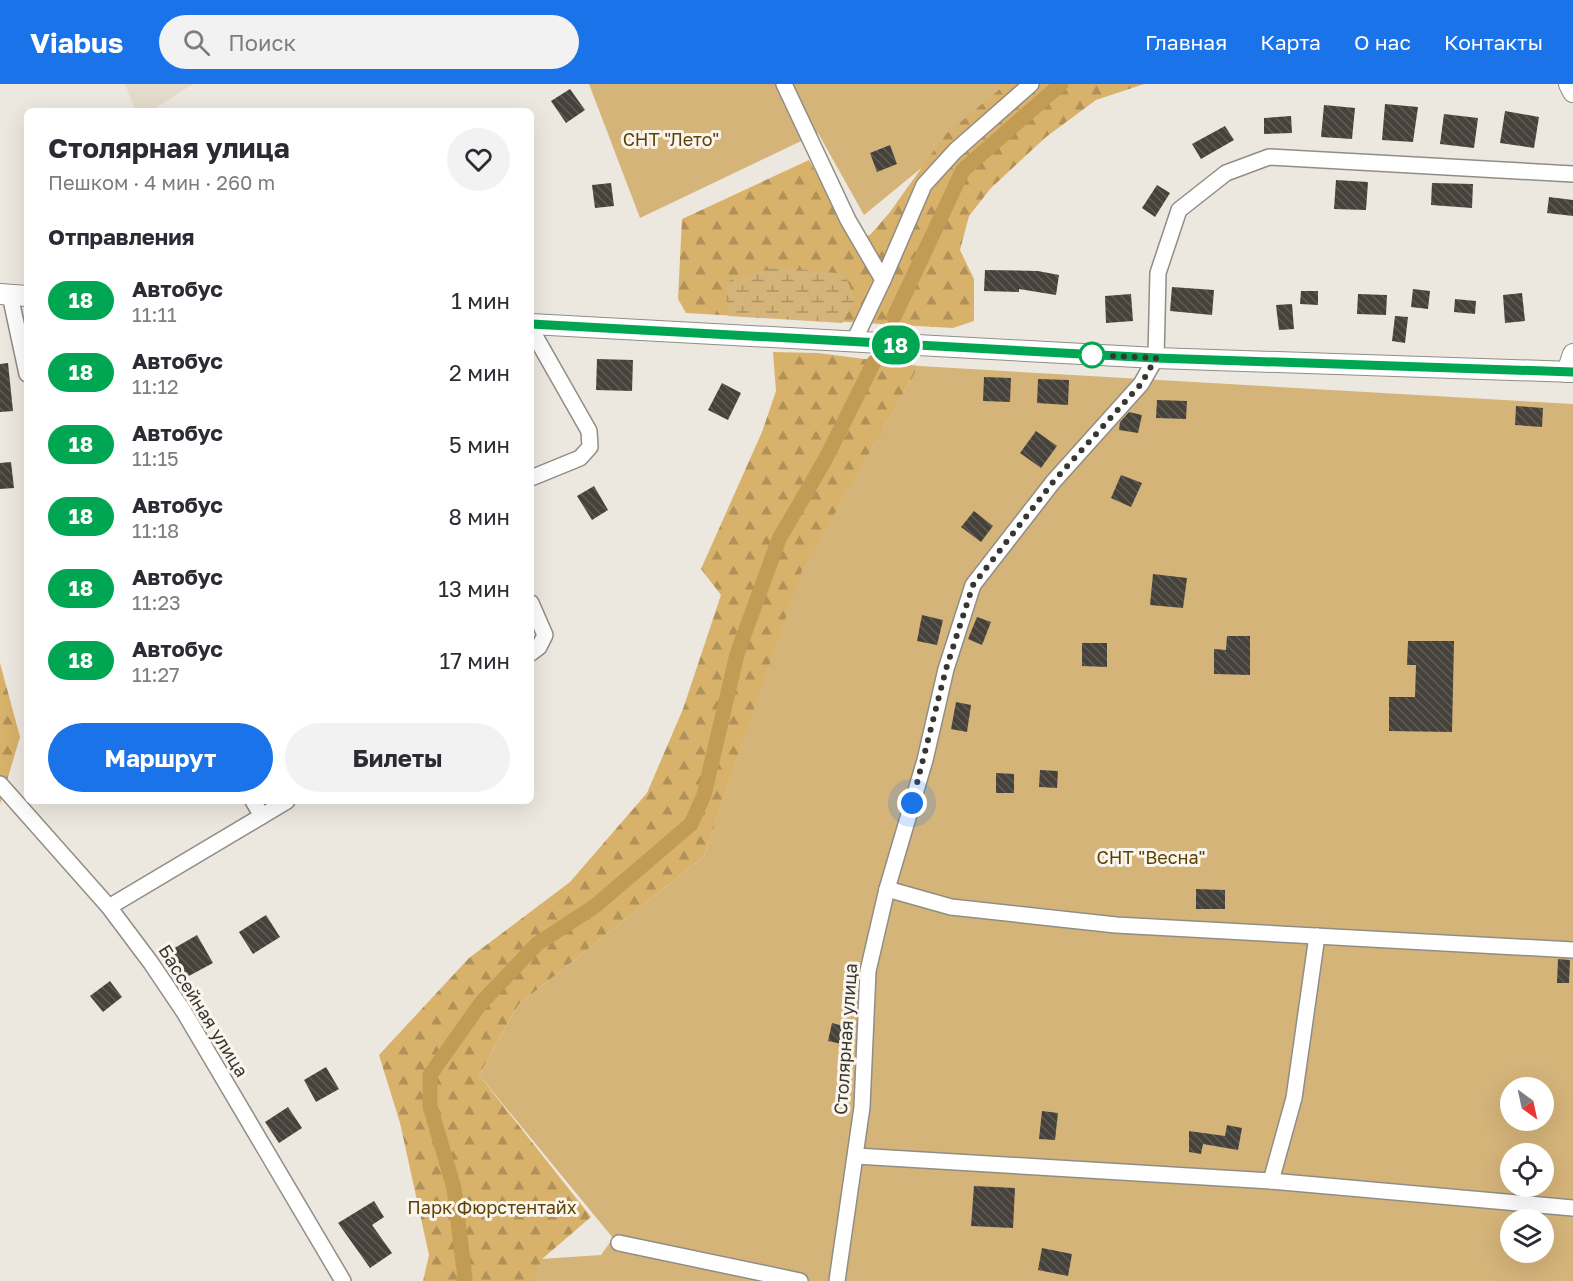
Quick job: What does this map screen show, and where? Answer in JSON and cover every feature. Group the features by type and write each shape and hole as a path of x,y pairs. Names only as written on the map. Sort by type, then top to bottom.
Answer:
{"street":[{"path":"784,84 848,220 883,280"},
{"path":"852,343 883,280 924,185 955,151 1031,84"},
{"path":"1569,84 1573,92"},
{"name":"Столярная улица","path":"837,1281 862,1107 868,971 887,890 925,760 946,669 973,585 1053,482 1141,384 1156,358 1158,273 1179,210 1226,173 1269,157 1573,174"},
{"path":"12,295 24,358"},
{"path":"534,327 1156,358 1571,366"},
{"path":"534,332 589,431 590,447 580,458 534,477"},
{"path":"534,610 545,635 540,647 534,650"},
{"name":"Бассейная улица","path":"0,784 109,907 184,1012 343,1281"},
{"path":"256,804 262,816"},
{"path":"109,907 282,804"},
{"path":"887,890 951,907 1105,924 1573,951"},
{"path":"1271,1181 1294,1098 1317,936"},
{"path":"856,1156 1271,1181 1573,1208"},
{"path":"619,1243 800,1281"}],"shaded area":[{"path":"125,84 193,84 156,108 135,108"}],"green space":[{"name":"СНТ \"Лето\"","path":"589,84 1024,84 864,215 818,133 640,218"},
{"path":"1006,84 1144,84 1096,100 1046,137 991,188 969,216 960,250 974,279 974,321 953,328 686,313 678,299 682,219 809,160 852,238 870,235 890,212 945,135"},
{"path":"778,267 845,274 855,300 842,323 728,316 725,282"},
{"name":"Парк Фюрстентайх","path":"773,352 818,353 919,366 801,573 704,856 518,1005 479,1075 591,1217 542,1259 532,1281 423,1281 429,1255 400,1123 379,1055 469,958 570,882 647,793 683,709 721,595 701,569 762,432 776,391"},
{"name":"СНТ \"Весна\"","path":"919,366 1573,404 1573,1281 531,1281 540,1259 601,1255 613,1238 479,1075 518,1005 704,856 800,574"},
{"path":"0,663 20,737 0,804"}],"building":[{"path":"570,89 585,110 566,123 551,101"},
{"path":"1385,104 1418,107 1413,142 1382,140"},
{"path":"1324,105 1355,108 1352,139 1321,137"},
{"path":"1505,111 1539,117 1534,148 1500,143"},
{"path":"1444,114 1478,118 1474,148 1440,144"},
{"path":"1291,116 1292,133 1264,134 1264,118"},
{"path":"1225,126 1234,140 1201,159 1192,144"},
{"path":"890,145 897,164 877,172 870,153"},
{"path":"1336,180 1368,182 1366,210 1334,209"},
{"path":"611,183 614,206 595,208 592,185"},
{"path":"1432,183 1473,184 1472,208 1431,205"},
{"path":"1157,185 1170,193 1155,217 1142,208"},
{"path":"1549,197 1573,200 1573,216 1547,213"},
{"path":"985,270 1038,271 1059,275 1056,295 1019,289 1019,292 984,291"},
{"path":"1172,287 1214,290 1212,315 1170,311"},
{"path":"1413,289 1430,291 1428,309 1411,307"},
{"path":"1301,291 1318,291 1318,305 1300,304"},
{"path":"1522,293 1525,321 1505,323 1503,295"},
{"path":"1131,294 1133,321 1106,323 1105,296"},
{"path":"1358,294 1387,295 1386,315 1357,314"},
{"path":"1455,299 1476,301 1475,314 1454,312"},
{"path":"1292,304 1294,329 1279,330 1276,305"},
{"path":"1395,316 1408,317 1405,343 1392,341"},
{"path":"597,359 633,360 632,391 596,390"},
{"path":"8,363 13,411 0,412 0,364"},
{"path":"984,377 1011,378 1010,402 983,401"},
{"path":"1038,379 1069,380 1068,405 1037,403"},
{"path":"722,383 741,393 728,420 708,410"},
{"path":"1157,400 1187,401 1186,419 1156,418"},
{"path":"1516,406 1543,408 1542,427 1515,425"},
{"path":"1129,412 1142,415 1138,433 1119,430 1120,422"},
{"path":"1036,431 1057,446 1041,468 1020,453"},
{"path":"11,462 14,488 0,489 0,463"},
{"path":"1121,475 1142,483 1131,507 1111,498"},
{"path":"594,486 608,510 592,520 577,496"},
{"path":"974,511 993,526 981,542 961,527"},
{"path":"1153,574 1187,578 1183,608 1150,605"},
{"path":"922,615 943,620 937,645 917,641"},
{"path":"977,617 991,622 982,645 968,639"},
{"path":"1227,636 1250,636 1250,675 1214,674 1214,649 1226,650"},
{"path":"1408,641 1454,641 1452,732 1389,731 1389,697 1415,697 1416,665 1407,665"},
{"path":"1082,643 1107,643 1107,667 1082,666"},
{"path":"956,702 971,705 967,732 951,729"},
{"path":"1040,770 1058,771 1057,788 1039,787"},
{"path":"996,773 1014,774 1014,793 996,793"},
{"path":"1196,889 1225,890 1225,909 1196,909"},
{"path":"266,915 280,937 253,954 239,932"},
{"path":"197,935 213,963 187,977 171,950"},
{"path":"1558,959 1570,960 1569,983 1557,983"},
{"path":"110,981 122,997 103,1012 90,996"},
{"path":"832,1023 855,1029 851,1046 828,1041"},
{"path":"326,1067 339,1089 316,1102 304,1080"},
{"path":"288,1107 302,1128 279,1143 265,1122"},
{"path":"1042,1111 1058,1113 1055,1140 1039,1139"},
{"path":"1227,1125 1242,1128 1238,1150 1203,1144 1201,1154 1189,1152 1189,1131 1225,1136"},
{"path":"974,1186 1015,1188 1013,1228 971,1226"},
{"path":"374,1201 384,1217 372,1225 392,1253 370,1268 338,1223"},
{"path":"1042,1248 1072,1254 1068,1276 1038,1270"}],"waterway":[{"path":"894,317 963,170 1061,84"},
{"path":"463,1281 465,1278 454,1188 430,1106 430,1075 481,1003 537,944 595,906 691,824 704,795 737,654 779,539 825,460 874,362"}],"bus line":[{"name":"18","path":"534,324 861,344 1156,358 1573,372"}],"route":[{"path":"912,803 925,760 946,669 973,585 1053,482 1141,384 1156,358 1092,355"}]}
